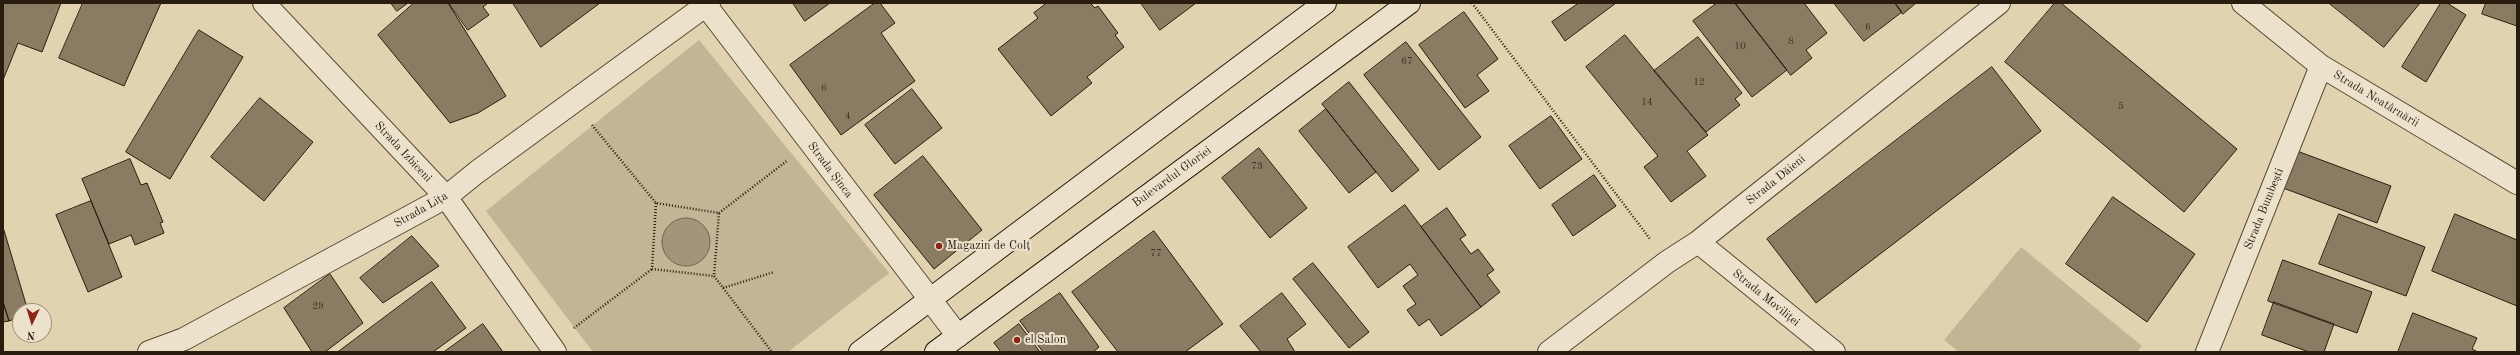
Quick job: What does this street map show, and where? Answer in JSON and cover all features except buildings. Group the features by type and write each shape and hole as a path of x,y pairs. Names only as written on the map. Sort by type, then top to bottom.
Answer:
{"street":[{"name":"Strada Izbiceni","path":"264,3 446,197 553,349"},
{"path":"860,352 930,301 1325,3"},
{"name":"Bulevardul Gloriei","path":"936,352 1409,3"},
{"name":"Strada Dăieni","path":"1549,352 1667,262 1698,242 1999,3"},
{"name":"Strada Neatârnării","path":"2243,3 2321,66 2517,182"},
{"name":"Strada Lița","path":"149,352 184,339 446,197 706,4"},
{"name":"Strada Șinca","path":"706,4 810,144 958,336"},
{"name":"Strada Bumbești","path":"2208,352 2321,66"},
{"name":"Strada Moviliței","path":"1698,242 1834,352"}],"path":[{"path":"1472,3 1667,262"},
{"path":"574,103 656,204 652,269"},
{"path":"656,204 719,213 810,144"},
{"path":"719,213 714,276 772,352"},
{"path":"553,349 652,269 714,276"},
{"path":"723,288 774,272"}],"shaded area":[{"path":"699,40 889,273 788,352 593,352 486,211"},
{"path":"686,218 695,220 703,225 708,233 710,242 708,251 703,259 695,264 686,266 677,264 669,259 664,251 662,242 664,233 669,225 677,220"},
{"path":"2021,247 2142,346 2137,352 1959,352 1944,340"}],"place":[{"name":"Magazin de Colț","path":"939,246"},
{"name":"el Salon","path":"1017,340"}]}
